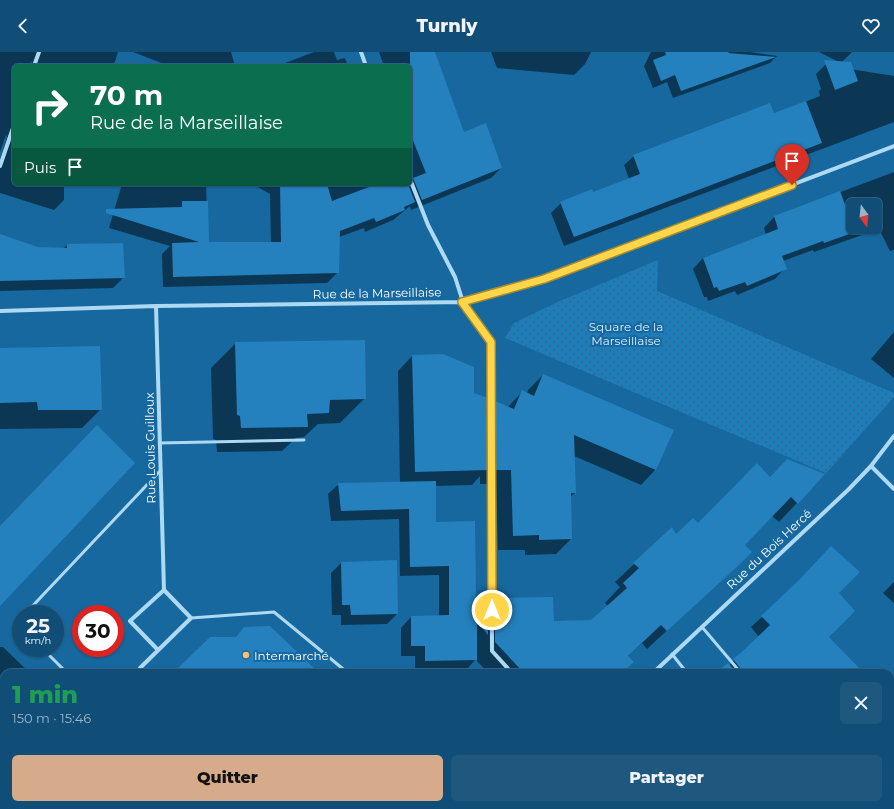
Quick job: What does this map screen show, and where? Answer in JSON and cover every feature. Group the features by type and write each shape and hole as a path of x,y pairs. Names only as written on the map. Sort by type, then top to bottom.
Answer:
{"street":[{"path":"35,64 39,52"},
{"path":"361,52 365,64"},
{"path":"0,166 12,131"},
{"name":"Rue de la Marseillaise","path":"0,311 156,306 462,302 544,279 894,146"},
{"path":"412,184 428,225 455,277 462,302 491,342 492,651 508,669"},
{"name":"Rue Louis Guilloux","path":"156,306 164,590"},
{"name":"Rue du Bois Hercé","path":"656,669 849,488 871,466 894,436"},
{"path":"871,466 894,489"},
{"path":"140,669 191,618 164,590 130,621 158,650"}],"lane":[{"path":"160,443 304,440"},
{"path":"33,605 160,471"},
{"path":"191,618 274,612 343,669"},
{"path":"702,627 738,669"},
{"path":"672,654 684,669"},
{"path":"51,657 63,669"}],"green space":[{"name":"Square de la Marseillaise","path":"658,260 657,291 894,393 894,397 826,473 505,338 514,323 560,301"}],"building":[{"path":"410,52 435,52 464,132 486,123 502,168 422,200 413,178 426,173 412,138 412,64 410,64"},
{"path":"665,52 729,52 728,53 776,57 681,91 675,75 661,81 653,60 666,55"},
{"path":"824,60 851,62 858,81 835,90"},
{"path":"806,101 822,143 574,237 560,202 592,189 593,192 640,174 633,155 770,103 774,113"},
{"path":"280,186 328,186 332,201 372,186 409,186 415,202 404,207 405,210 376,222 374,218 340,231 339,273 173,277 172,243 199,242 106,213 106,209 182,207 182,201 208,201 209,242 281,242"},
{"path":"840,191 846,207 846,234 849,234 824,243 823,241 782,256 787,269 747,286 745,282 719,291 717,287 714,288 703,258 778,229 774,216"},
{"path":"0,234 38,247 67,248 67,244 123,243 125,278 0,281"},
{"path":"365,340 366,399 330,400 329,413 307,414 308,427 241,428 240,416 237,415 235,342"},
{"path":"100,346 102,410 38,410 37,402 0,403 0,348"},
{"path":"443,354 474,367 474,393 488,398 488,470 415,472 412,355"},
{"path":"543,374 674,430 656,470 574,435 576,493 571,493 572,539 539,540 539,535 513,536 511,470 495,470 495,401 514,409 522,390 534,396"},
{"path":"97,425 135,463 0,606 0,526"},
{"path":"787,459 825,474 798,504 791,497 745,545 752,552 740,564 667,631 661,625 628,656 634,662 626,669 520,669 495,642 495,598 553,597 554,621 591,620 627,588 623,583 639,568 633,563 672,527 676,534 693,518 698,523 757,463 770,477"},
{"path":"436,481 436,522 475,521 476,598 488,598 488,635 477,622 477,660 425,661 425,646 411,646 411,616 449,615 449,566 410,567 409,509 341,511 338,483"},
{"path":"831,546 860,572 839,593 855,611 829,637 860,669 741,669 733,659 770,625 761,616 799,580"},
{"path":"397,560 398,614 351,615 350,605 342,605 341,562"},
{"name":"Intermarché","path":"270,626 315,669 177,669 210,637 236,637 244,627"},
{"path":"728,663 733,669 720,669"}],"place":[{"name":"Intermarché","path":"246,655"}],"route":[{"path":"492,610 491,342 462,302 544,279 792,185"}]}
